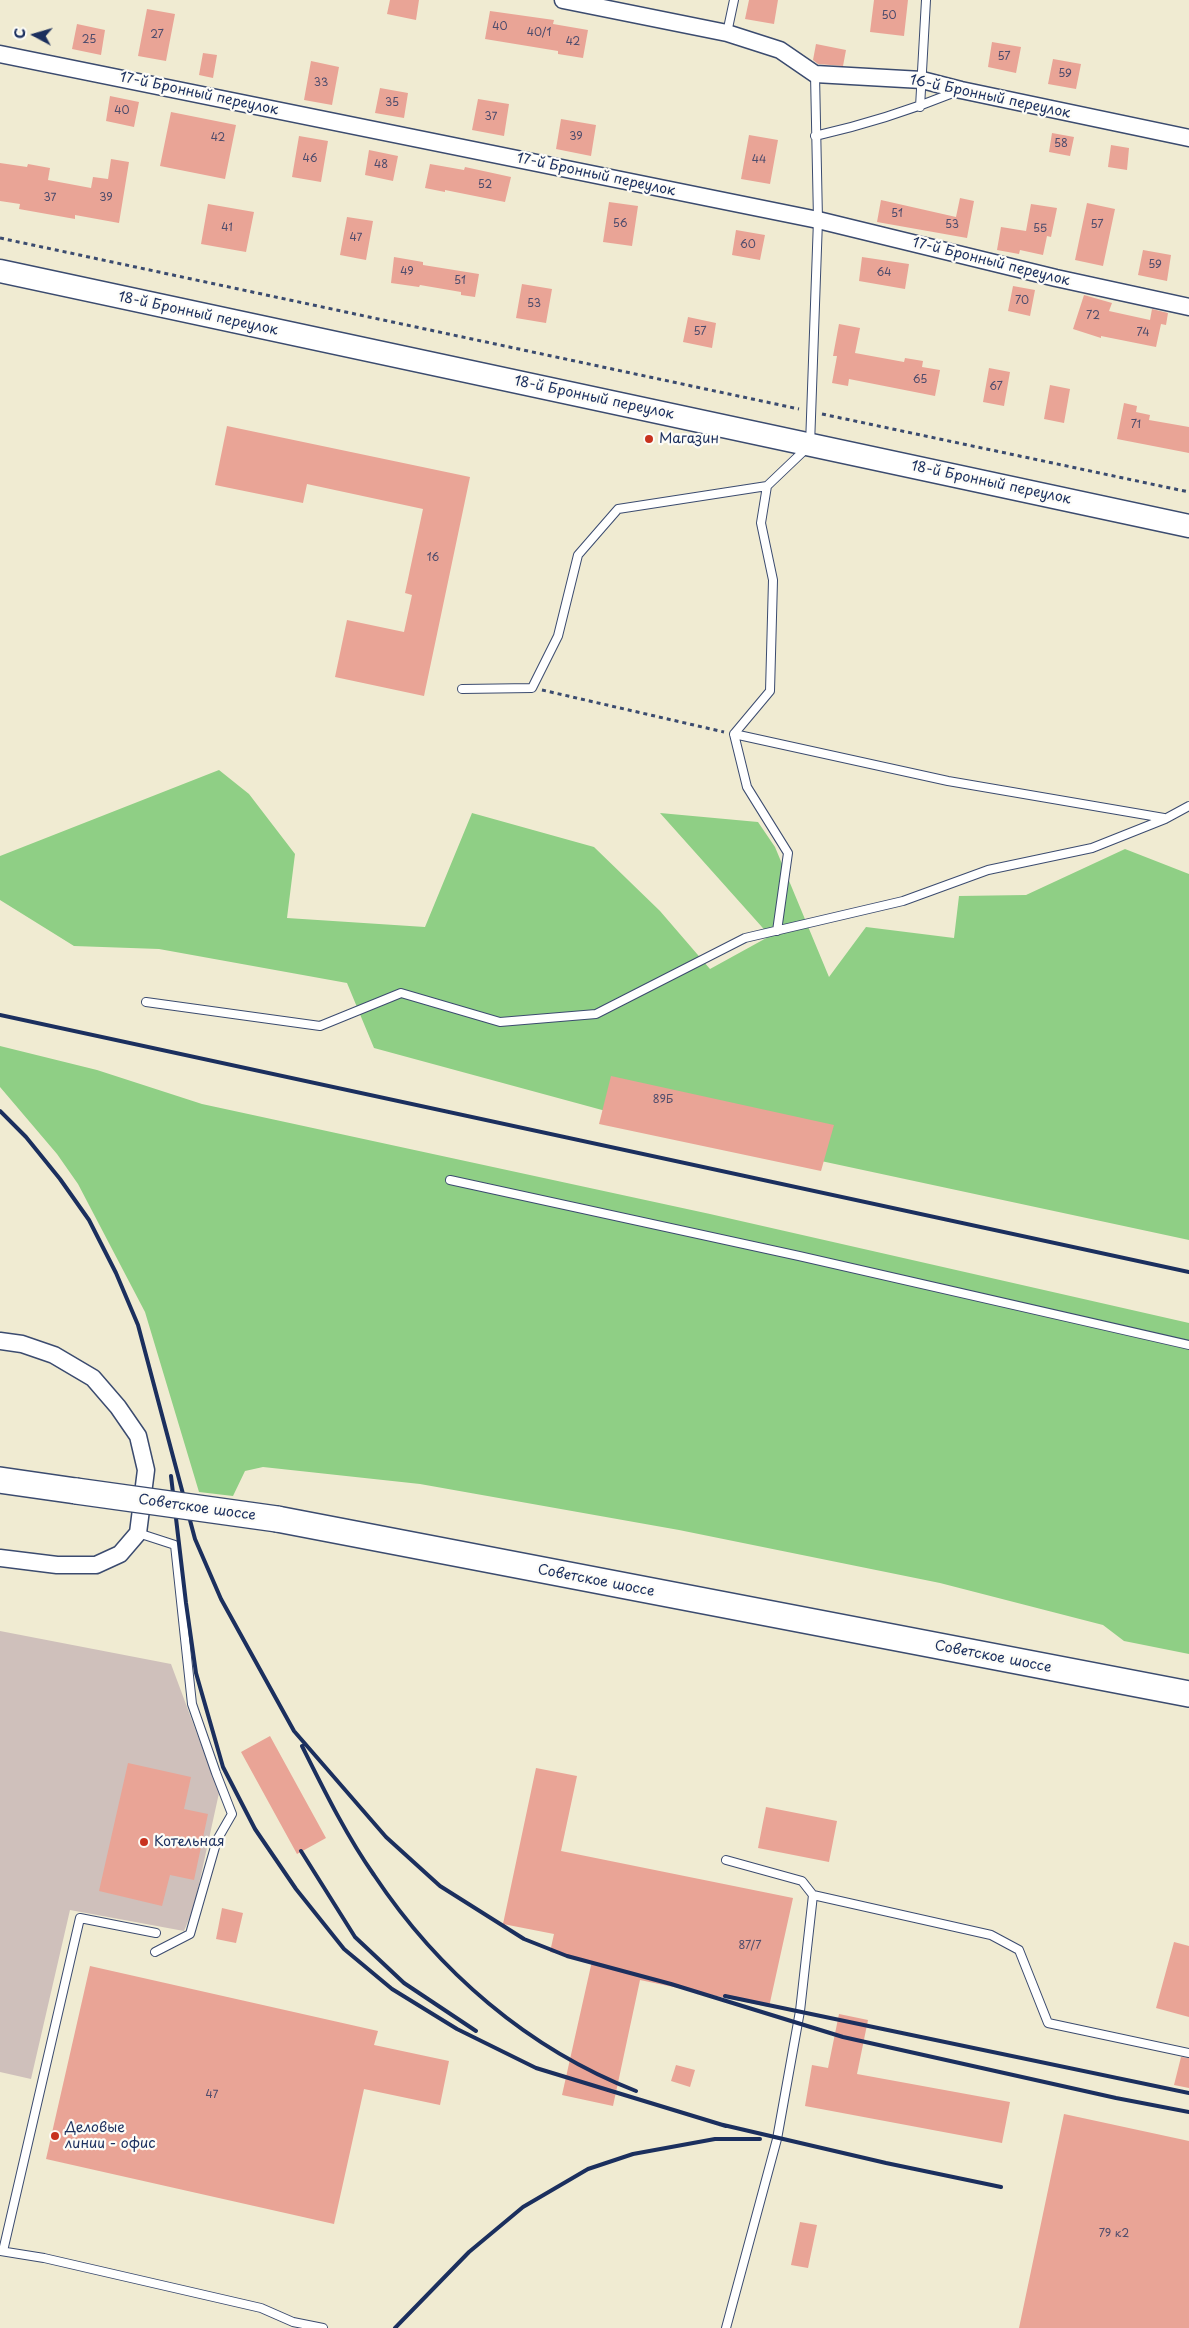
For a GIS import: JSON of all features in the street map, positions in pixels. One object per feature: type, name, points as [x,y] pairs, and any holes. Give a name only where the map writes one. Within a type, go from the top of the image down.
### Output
[{"type":"main road","name":"Советское шоссе","points":[[0,1480],[277,1519],[1189,1694]]},
{"type":"street","points":[[563,0],[727,33],[780,50],[815,74]]},
{"type":"street","name":"17-й Бронный переулок","points":[[0,54],[818,220],[1056,278],[1189,307]]},
{"type":"street","name":"16-й Бронный переулок","points":[[815,74],[922,80],[960,90],[1189,138]]},
{"type":"street","name":"18-й Бронный переулок","points":[[0,271],[1189,526]]},
{"type":"street","points":[[0,1341],[22,1344],[54,1355],[93,1378],[118,1407],[138,1436],[146,1470],[138,1533],[120,1554],[96,1565],[57,1565],[0,1558]]},
{"type":"lane","points":[[727,33],[734,0]]},
{"type":"lane","points":[[920,107],[926,0]]},
{"type":"lane","points":[[462,688],[532,688],[558,636],[578,555],[618,509],[767,486],[810,445],[818,220],[815,74]]},
{"type":"lane","points":[[815,136],[861,125],[920,107],[960,90]]},
{"type":"lane","points":[[734,734],[770,691],[773,580],[761,523],[767,486]]},
{"type":"lane","points":[[734,734],[948,781],[1165,819]]},
{"type":"lane","points":[[734,734],[747,787],[788,853],[777,931]]},
{"type":"lane","points":[[146,1002],[320,1026],[401,993],[500,1022],[596,1014],[745,938],[903,901],[988,870],[1092,848],[1165,819],[1189,806]]},
{"type":"lane","points":[[450,1180],[818,1260],[1189,1345]]},
{"type":"lane","points":[[138,1533],[175,1545],[192,1704],[232,1814],[217,1840],[190,1934],[156,1952]]},
{"type":"lane","points":[[726,1860],[802,1881],[813,1894],[992,1935],[1019,1950],[1048,2023],[1189,2052]]},
{"type":"lane","points":[[726,2328],[778,2139],[800,2012],[813,1894]]},
{"type":"lane","points":[[156,1933],[80,1918],[2,2251],[44,2258],[261,2308],[293,2322],[323,2328]]},
{"type":"path","points":[[0,238],[1189,492]]},
{"type":"path","points":[[532,688],[734,734]]},
{"type":"shaded area","points":[[0,1631],[171,1664],[219,1793],[194,1907],[184,1931],[70,1910],[31,2079],[0,2072]]},
{"type":"green space","points":[[219,770],[249,794],[295,854],[287,918],[425,927],[472,813],[594,847],[660,911],[710,969],[770,936],[660,813],[758,822],[775,847],[829,977],[866,927],[954,938],[959,896],[1026,895],[1125,849],[1189,874],[1189,1240],[672,1129],[374,1048],[347,983],[159,949],[74,946],[0,900],[0,856]]},
{"type":"green space","points":[[0,1046],[97,1070],[202,1104],[710,1214],[1189,1323],[1189,1654],[1124,1641],[1103,1625],[940,1583],[679,1530],[420,1484],[263,1467],[245,1471],[233,1496],[199,1492],[145,1312],[78,1184],[57,1154],[0,1087]]},
{"type":"building","points":[[390,0],[419,0],[416,20],[387,14]]},
{"type":"building","points":[[749,0],[778,0],[774,24],[745,19]]},
{"type":"building","points":[[874,0],[908,0],[904,36],[870,32]]},
{"type":"building","points":[[147,9],[175,14],[166,61],[138,56]]},
{"type":"building","points":[[490,11],[554,20],[553,24],[588,30],[583,58],[558,54],[558,51],[485,39]]},
{"type":"building","points":[[77,24],[105,30],[101,55],[72,49]]},
{"type":"building","points":[[992,42],[1021,47],[1016,73],[988,67]]},
{"type":"building","points":[[816,44],[846,50],[843,66],[818,64],[813,60]]},
{"type":"building","points":[[203,53],[217,55],[213,78],[199,75]]},
{"type":"building","points":[[1053,59],[1081,64],[1076,89],[1048,84]]},
{"type":"building","points":[[311,61],[339,67],[332,105],[304,100]]},
{"type":"building","points":[[380,88],[408,93],[404,118],[375,113]]},
{"type":"building","points":[[110,96],[139,102],[134,127],[106,121]]},
{"type":"building","points":[[478,99],[509,104],[504,136],[472,130]]},
{"type":"building","points":[[171,112],[236,125],[225,179],[160,166]]},
{"type":"building","points":[[561,119],[596,125],[591,156],[556,149]]},
{"type":"building","points":[[1052,133],[1074,137],[1070,156],[1049,152]]},
{"type":"building","points":[[749,135],[778,140],[770,184],[741,179]]},
{"type":"building","points":[[299,136],[328,141],[321,182],[292,177]]},
{"type":"building","points":[[1111,145],[1129,148],[1127,170],[1108,167]]},
{"type":"building","points":[[369,150],[398,156],[393,181],[365,175]]},
{"type":"building","points":[[111,159],[129,162],[119,223],[75,215],[75,219],[19,209],[20,204],[0,201],[0,163],[27,167],[28,164],[50,168],[48,180],[91,188],[93,177],[108,179]]},
{"type":"building","points":[[430,164],[464,170],[465,167],[511,177],[505,202],[425,188]]},
{"type":"building","points":[[960,198],[974,201],[967,238],[877,222],[881,200],[956,217]]},
{"type":"building","points":[[609,202],[638,206],[632,246],[603,242]]},
{"type":"building","points":[[1087,203],[1115,209],[1103,266],[1075,260]]},
{"type":"building","points":[[208,204],[254,212],[246,252],[201,244]]},
{"type":"building","points":[[1031,204],[1057,208],[1051,237],[1047,236],[1043,255],[1020,250],[1019,254],[997,250],[1001,227],[1026,231]]},
{"type":"building","points":[[347,217],[373,221],[366,260],[340,255]]},
{"type":"building","points":[[736,230],[765,235],[760,260],[732,255]]},
{"type":"building","points":[[1143,250],[1171,255],[1167,281],[1138,275]]},
{"type":"building","points":[[394,257],[423,262],[423,265],[479,274],[475,297],[461,295],[461,292],[420,285],[419,287],[391,283]]},
{"type":"building","points":[[862,257],[909,264],[905,289],[859,281]]},
{"type":"building","points":[[522,284],[552,289],[546,323],[516,318]]},
{"type":"building","points":[[1013,286],[1035,290],[1030,316],[1008,311]]},
{"type":"building","points":[[1084,295],[1112,303],[1109,311],[1150,320],[1152,309],[1168,313],[1166,325],[1161,324],[1156,347],[1101,336],[1101,338],[1073,329]]},
{"type":"building","points":[[688,317],[716,323],[712,348],[683,342]]},
{"type":"building","points":[[839,324],[860,328],[855,353],[904,362],[905,358],[923,361],[922,367],[940,370],[935,396],[849,379],[848,386],[832,383],[837,356],[833,356]]},
{"type":"building","points":[[989,368],[1010,372],[1004,406],[983,402]]},
{"type":"building","points":[[1050,385],[1070,389],[1064,423],[1044,419]]},
{"type":"building","points":[[1124,403],[1137,406],[1136,412],[1150,415],[1149,420],[1189,427],[1189,453],[1117,439]]},
{"type":"building","points":[[227,426],[470,477],[424,696],[335,677],[347,620],[404,632],[412,595],[405,593],[423,509],[307,484],[303,503],[215,485]]},
{"type":"building","points":[[611,1076],[834,1125],[821,1171],[599,1124]]},
{"type":"building","points":[[270,1736],[326,1838],[297,1854],[241,1752]]},
{"type":"building","name":"Котельная","points":[[128,1763],[191,1777],[184,1809],[208,1814],[194,1880],[170,1875],[162,1906],[99,1891]]},
{"type":"building","points":[[536,1768],[577,1776],[561,1851],[793,1898],[769,2007],[640,1980],[613,2106],[562,2095],[592,1961],[550,1952],[554,1934],[503,1924]]},
{"type":"building","points":[[766,1807],[837,1821],[829,1862],[758,1848]]},
{"type":"building","points":[[222,1908],[243,1913],[236,1943],[216,1939]]},
{"type":"building","points":[[1174,1942],[1189,1946],[1189,2017],[1156,2008]]},
{"type":"building","points":[[90,1966],[378,2031],[374,2045],[449,2061],[440,2105],[364,2089],[334,2224],[46,2159]]},
{"type":"building","points":[[839,2014],[868,2020],[857,2074],[1010,2102],[1002,2143],[805,2106],[812,2065],[828,2068]]},
{"type":"building","points":[[1181,2057],[1189,2058],[1189,2088],[1174,2085]]},
{"type":"building","points":[[676,2065],[695,2070],[690,2087],[671,2081]]},
{"type":"building","points":[[1064,2114],[1189,2141],[1189,2328],[1019,2328]]},
{"type":"building","points":[[800,2222],[817,2225],[808,2268],[791,2265]]},
{"type":"railway","points":[[0,1015],[1189,1272]]},
{"type":"railway","points":[[0,1111],[26,1137],[60,1179],[89,1220],[116,1273],[138,1325],[195,1539],[221,1599],[294,1731],[386,1837],[440,1886],[524,1939],[567,1956],[671,1984],[843,2037],[1116,2098],[1189,2112]]},
{"type":"railway","points":[[171,1476],[196,1673],[223,1767],[255,1829],[296,1889],[344,1949],[392,1989],[457,2029],[536,2068],[726,2126]]},
{"type":"railway","points":[[302,1746],[327,1796],[374,1875],[399,1910],[457,1974],[488,2003],[523,2030],[558,2053],[596,2074],[636,2091]]},
{"type":"railway","points":[[301,1851],[355,1937],[404,1983],[476,2031]]},
{"type":"railway","points":[[725,1996],[1189,2093]]},
{"type":"railway","points":[[719,2124],[886,2163],[1001,2187]]},
{"type":"railway","points":[[395,2328],[469,2252],[523,2207],[588,2169],[633,2154],[715,2139],[760,2139]]},
{"type":"place","name":"Магазин","points":[[649,439]]},
{"type":"place","name":"Котельная","points":[[144,1842]]},
{"type":"place","name":"Деловые линии - офис","points":[[55,2136]]}]
